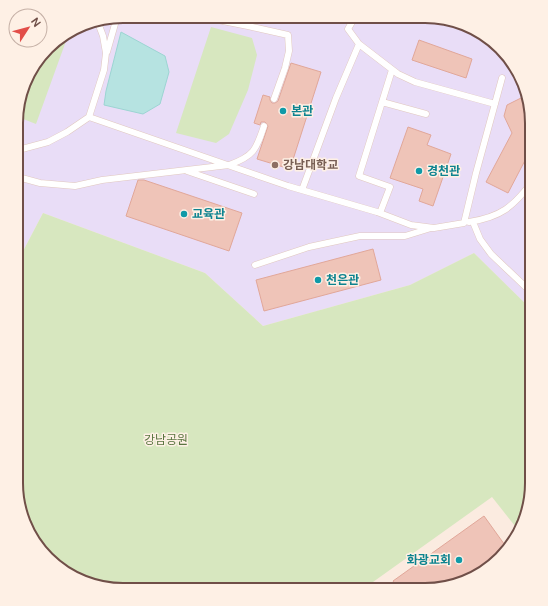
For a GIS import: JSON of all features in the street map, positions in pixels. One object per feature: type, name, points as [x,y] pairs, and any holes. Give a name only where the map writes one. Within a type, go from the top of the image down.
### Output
[{"type":"lane","points":[[233,23],[288,35],[289,51],[274,99]]},
{"type":"lane","points":[[352,23],[348,29],[359,44],[392,70],[415,82],[495,104]]},
{"type":"lane","points":[[23,150],[48,142],[67,132],[89,117],[104,70],[106,53],[114,24]]},
{"type":"lane","points":[[99,26],[103,36],[106,53]]},
{"type":"lane","points":[[302,190],[336,98],[359,44]]},
{"type":"lane","points":[[380,213],[390,187],[359,176],[392,70]]},
{"type":"lane","points":[[464,223],[502,78]]},
{"type":"lane","points":[[382,102],[426,114]]},
{"type":"lane","points":[[89,117],[302,190],[380,213],[411,225],[434,228]]},
{"type":"lane","points":[[23,178],[40,183],[74,186],[102,180],[229,165],[244,160],[254,151],[264,126]]},
{"type":"lane","points":[[186,171],[254,194]]},
{"type":"lane","points":[[256,265],[309,247],[360,236],[405,236],[434,228],[487,219],[503,212],[518,200],[525,191]]},
{"type":"lane","points":[[473,222],[480,239],[491,254],[525,286]]},
{"type":"shaded area","name":"강남대학교","points":[[123,23],[438,24],[457,28],[475,36],[491,48],[508,68],[520,91],[525,117],[525,303],[474,253],[410,285],[263,326],[205,273],[43,213],[23,251],[23,123],[26,97],[36,73],[48,57],[73,36],[91,28]]},
{"type":"green space","points":[[211,27],[252,38],[257,55],[248,90],[229,134],[216,143],[176,133]]},
{"type":"green space","points":[[66,42],[36,124],[23,119],[28,91],[36,73],[48,57]]},
{"type":"green space","name":"강남공원","points":[[43,213],[205,273],[263,326],[410,285],[474,253],[525,303],[525,489],[522,509],[515,526],[492,497],[373,582],[374,583],[117,583],[97,580],[73,570],[52,554],[40,538],[28,515],[25,502],[23,489],[23,251]]},
{"type":"water","points":[[121,32],[165,56],[169,72],[160,104],[143,114],[104,105],[106,91]]},
{"type":"building","points":[[419,40],[472,59],[466,78],[412,60]]},
{"type":"building","name":"본관","points":[[291,63],[321,72],[290,169],[257,159],[268,126],[265,122],[261,122],[260,125],[254,123],[263,95],[270,97],[272,103],[278,101]]},
{"type":"building","points":[[522,98],[525,117],[525,160],[508,193],[486,182],[512,133],[504,116],[507,105]]},
{"type":"building","name":"경천관","points":[[408,127],[431,135],[427,145],[451,154],[433,206],[419,201],[423,189],[390,178]]},
{"type":"building","name":"교육관","points":[[138,180],[144,180],[242,213],[229,251],[126,216]]},
{"type":"building","name":"천은관","points":[[373,249],[381,280],[264,311],[256,280]]},
{"type":"building","name":"화광교회","points":[[484,516],[504,544],[491,558],[469,573],[457,578],[431,583],[394,583],[393,581]]},
{"type":"place","name":"본관","points":[[283,111]]},
{"type":"place","name":"강남대학교","points":[[275,165]]},
{"type":"place","name":"경천관","points":[[419,171]]},
{"type":"place","name":"교육관","points":[[184,214]]},
{"type":"place","name":"천은관","points":[[318,280]]},
{"type":"place","name":"화광교회","points":[[459,560]]}]
